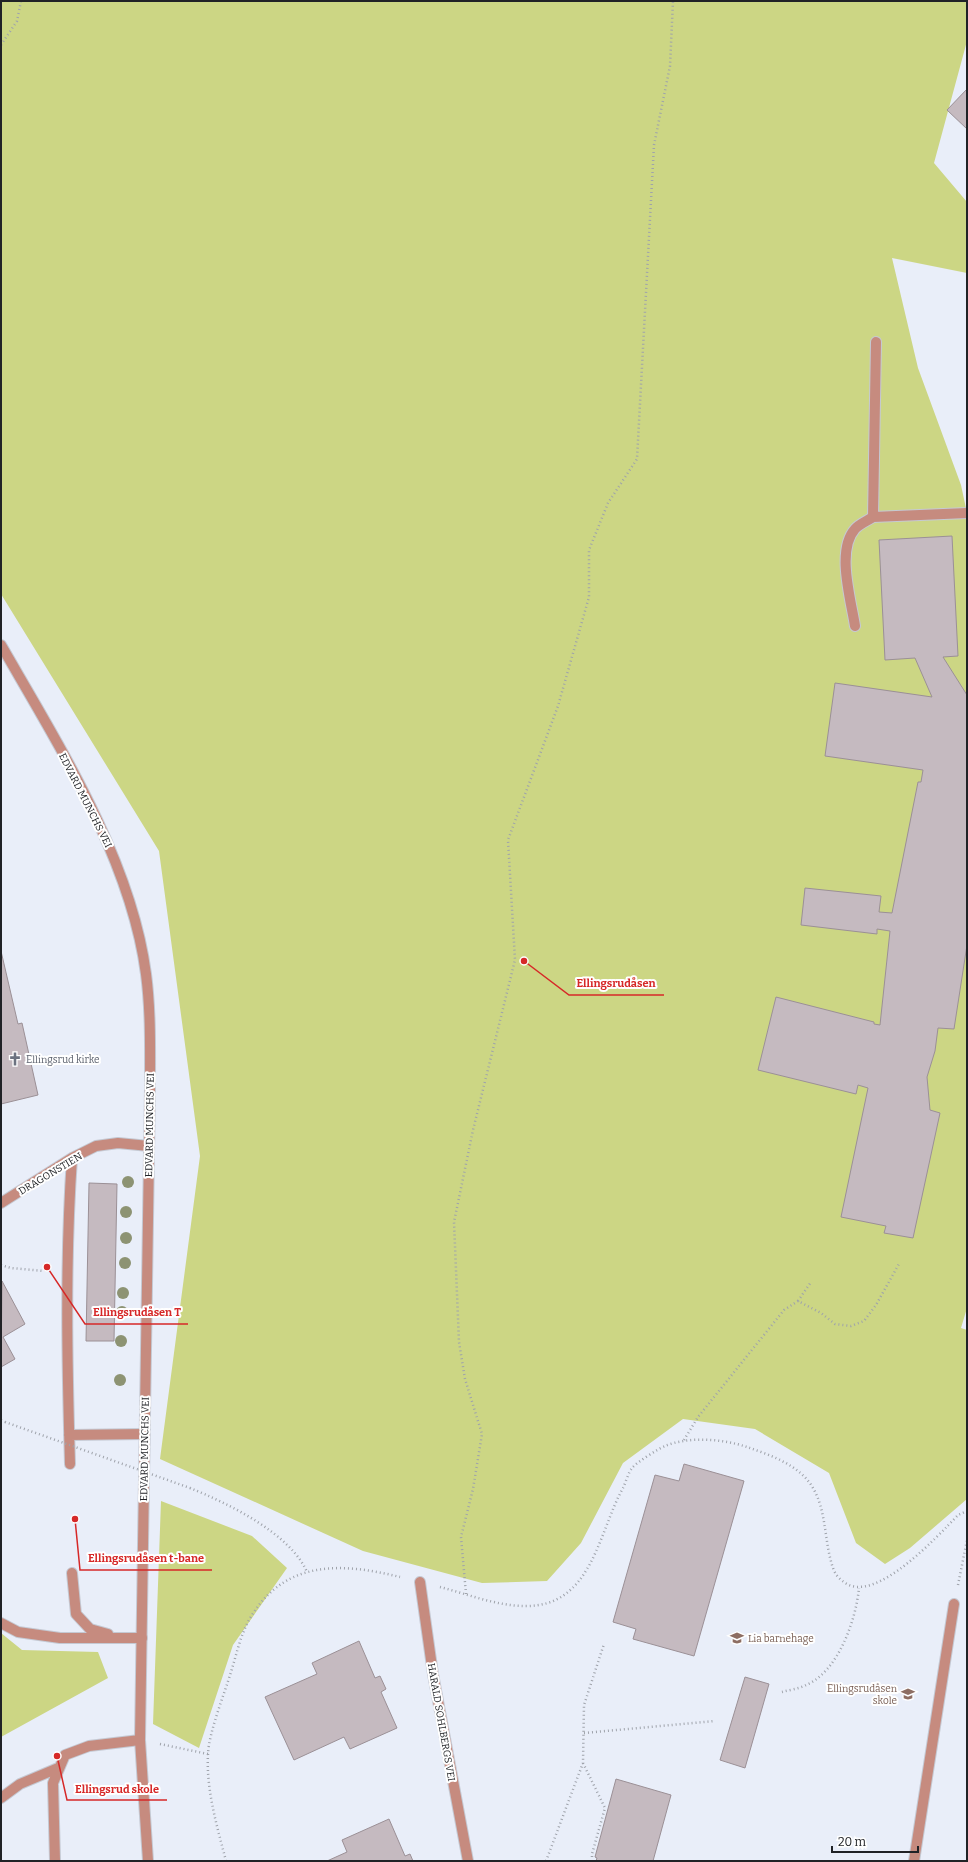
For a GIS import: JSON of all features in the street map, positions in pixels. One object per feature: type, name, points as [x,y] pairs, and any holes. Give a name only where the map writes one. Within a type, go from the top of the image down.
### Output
[{"type":"street","points":[[873,517],[876,342]]},
{"type":"street","points":[[855,626],[845,558],[847,542],[855,528],[873,517],[967,513]]},
{"type":"street","name":"EDVARD MUNCHS VEI","points":[[1,645],[53,735],[111,850],[136,924],[146,974],[150,1032],[140,1740],[148,1861]]},
{"type":"street","name":"DRAGONSTIEN","points":[[1,1203],[72,1158],[96,1146],[118,1143],[149,1146]]},
{"type":"street","points":[[70,1464],[67,1325],[68,1214],[72,1158]]},
{"type":"street","points":[[69,1435],[144,1434]]},
{"type":"street","points":[[72,1573],[76,1614],[90,1629],[118,1637]]},
{"type":"street","name":"HARALD SOHLBERGS VEI","points":[[420,1582],[432,1674],[468,1861]]},
{"type":"street","points":[[914,1861],[954,1604]]},
{"type":"street","points":[[1,1623],[18,1632],[60,1638],[142,1638]]},
{"type":"street","points":[[55,1861],[53,1783],[58,1768],[65,1755],[89,1746],[140,1740]]},
{"type":"street","points":[[1,1798],[20,1784],[58,1768]]},
{"type":"path","points":[[1,45],[17,21],[21,1]]},
{"type":"path","points":[[466,1594],[461,1537],[473,1489],[482,1434],[465,1379],[459,1342],[454,1222],[473,1130],[515,960],[508,840],[558,706],[587,605],[589,597],[589,550],[608,503],[637,459],[654,145],[670,66],[673,1]]},
{"type":"path","points":[[798,1301],[821,1313],[835,1324],[851,1326],[864,1321],[876,1305],[900,1262]]},
{"type":"path","points":[[1,1269],[3,1266],[44,1271]]},
{"type":"path","points":[[684,1440],[698,1417],[742,1360],[784,1310],[798,1301],[811,1282]]},
{"type":"path","points":[[1,1420],[190,1488],[236,1509],[261,1525],[289,1547],[303,1564],[306,1572]]},
{"type":"path","points":[[226,1861],[209,1791],[208,1754],[241,1638],[251,1616],[264,1598],[274,1589],[290,1579],[306,1572],[344,1567],[373,1571],[513,1606],[526,1606],[552,1602],[564,1597],[576,1586],[584,1575],[604,1535],[616,1500],[632,1468],[663,1447],[684,1440],[731,1442],[770,1455],[798,1470],[813,1488],[824,1518],[827,1547],[834,1571],[847,1585],[859,1588],[870,1586],[885,1579],[909,1561],[958,1515],[967,1511]]},
{"type":"path","points":[[954,1604],[967,1540]]},
{"type":"path","points":[[782,1692],[806,1685],[829,1667],[840,1650],[857,1608],[859,1588]]},
{"type":"path","points":[[546,1861],[583,1763],[584,1705],[604,1644]]},
{"type":"path","points":[[584,1733],[715,1721]]},
{"type":"path","points":[[140,1740],[208,1754]]},
{"type":"path","points":[[583,1763],[605,1808],[592,1854],[592,1861]]},
{"type":"green space","points":[[1,1],[967,1],[967,41],[934,163],[967,202],[967,273],[892,258],[918,368],[961,485],[967,513],[967,1308],[961,1328],[967,1330],[967,1499],[910,1548],[885,1564],[856,1543],[829,1473],[755,1429],[683,1419],[623,1463],[581,1543],[547,1581],[482,1583],[363,1551],[160,1459],[200,1156],[159,851],[1,594]]},
{"type":"green space","points":[[161,1501],[252,1536],[287,1568],[233,1645],[199,1748],[153,1724]]},
{"type":"green space","points":[[1,1633],[22,1650],[98,1652],[108,1678],[1,1737]]},
{"type":"building","points":[[967,89],[967,129],[947,110]]},
{"type":"building","points":[[952,536],[958,656],[943,657],[967,695],[967,945],[954,1029],[938,1028],[935,1051],[927,1077],[930,1110],[940,1113],[913,1238],[884,1233],[886,1226],[841,1217],[868,1088],[858,1085],[856,1094],[758,1070],[776,997],[874,1022],[874,1024],[880,1025],[890,931],[877,929],[877,934],[801,925],[805,888],[881,896],[879,912],[892,913],[918,782],[921,782],[923,770],[825,756],[835,683],[932,697],[915,658],[885,660],[879,540]]},
{"type":"building","name":"Ellingsrud kirke","points":[[1,951],[18,1024],[22,1023],[38,1095],[1,1104]]},
{"type":"building","points":[[89,1183],[117,1184],[114,1341],[86,1341]]},
{"type":"building","points":[[2,1281],[25,1324],[3,1337],[15,1359],[1,1367]]},
{"type":"building","points":[[684,1464],[744,1481],[694,1656],[633,1639],[636,1629],[613,1622],[655,1475],[679,1481]]},
{"type":"building","points":[[359,1641],[375,1678],[380,1676],[386,1689],[381,1692],[397,1728],[350,1749],[344,1737],[294,1760],[265,1697],[317,1674],[312,1663]]},
{"type":"building","points":[[745,1677],[769,1684],[745,1768],[720,1760]]},
{"type":"building","points":[[616,1779],[671,1795],[653,1861],[596,1861],[597,1858],[595,1857]]},
{"type":"building","points":[[389,1819],[405,1856],[410,1854],[413,1861],[327,1861],[347,1852],[342,1840]]},
{"type":"place","name":"Ellingsrudåsen","points":[[524,961]]},
{"type":"place","name":"Ellingsrud kirke","points":[[15,1059]]},
{"type":"place","name":"Ellingsrudåsen T","points":[[47,1267]]},
{"type":"place","name":"Ellingsrudåsen t-bane","points":[[75,1519]]},
{"type":"place","name":"Lia barnehage","points":[[737,1638]]},
{"type":"place","name":"Ellingsrudåsen skole","points":[[908,1694]]},
{"type":"place","name":"Ellingsrud skole","points":[[57,1756]]}]
